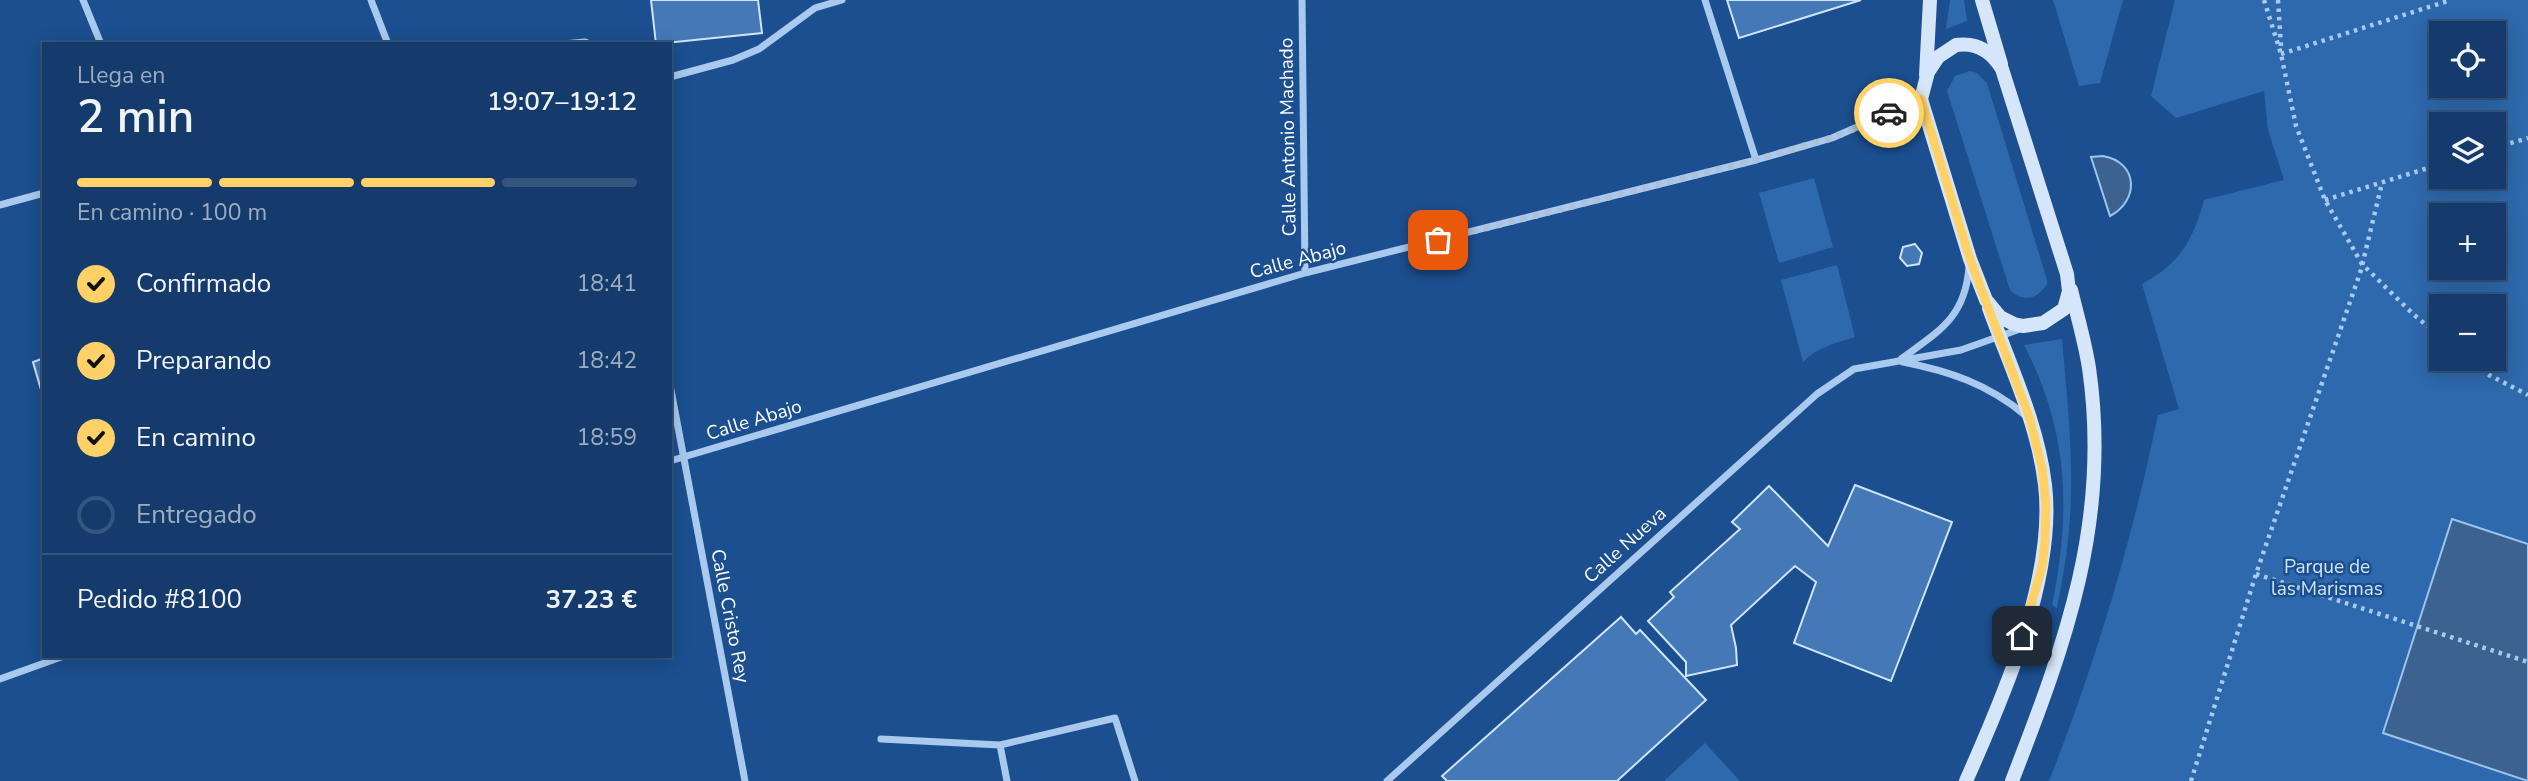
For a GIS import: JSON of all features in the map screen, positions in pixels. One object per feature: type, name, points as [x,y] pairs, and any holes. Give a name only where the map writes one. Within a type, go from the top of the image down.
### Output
[{"type":"street","points":[[83,0],[100,42]]},
{"type":"street","points":[[371,0],[387,42]]},
{"type":"street","points":[[672,76],[733,60],[760,49],[814,4],[842,0]]},
{"type":"street","name":"Calle Antonio Machado","points":[[1302,0],[1305,273]]},
{"type":"street","points":[[1704,0],[1756,160]]},
{"type":"street","points":[[1926,81],[1930,0]]},
{"type":"street","points":[[1982,0],[2067,274],[2089,367],[2095,450],[2090,525],[2080,579],[2060,653],[2012,781]]},
{"type":"street","points":[[1966,781],[2031,609],[2042,567],[2046,528],[2045,485],[2030,419],[1970,259],[1921,99],[1926,81],[1938,57],[1950,48],[1959,45],[1976,46],[1987,52],[2002,69]]},
{"type":"street","name":"Calle Abajo","points":[[672,460],[1305,273],[1756,160],[1832,138],[1921,99]]},
{"type":"street","points":[[0,205],[42,194]]},
{"type":"street","name":"Calle Nueva","points":[[1899,361],[1938,332],[1957,312],[1968,287],[1970,259]]},
{"type":"street","points":[[1986,300],[2006,321],[2029,326],[2043,323],[2064,309],[2069,291],[2067,274]]},
{"type":"street","name":"Calle Nueva","points":[[1387,781],[1816,394],[1854,369],[1961,350],[2029,326]]},
{"type":"street","name":"Calle Nueva","points":[[1899,361],[1940,369],[1975,382],[2008,400],[2030,419]]},
{"type":"street","name":"Calle Cristo Rey","points":[[672,395],[745,781]]},
{"type":"street","points":[[0,678],[58,658]]},
{"type":"street","points":[[881,739],[1000,745],[1115,718],[1135,781]]},
{"type":"street","points":[[1000,745],[1007,781]]},
{"type":"path","points":[[2264,0],[2281,54],[2296,126],[2325,200],[2362,264],[2429,327]]},
{"type":"path","points":[[2278,0],[2281,54]]},
{"type":"path","points":[[2281,54],[2447,1]]},
{"type":"path","points":[[2506,144],[2528,138]]},
{"type":"path","points":[[2325,200],[2429,168]]},
{"type":"path","points":[[2191,781],[2256,574],[2362,264],[2382,183]]},
{"type":"path","points":[[2484,371],[2528,395]]},
{"type":"path","points":[[2256,574],[2528,662]]},
{"type":"green space","points":[[1950,0],[1964,0],[1967,21],[1946,29]]},
{"type":"green space","points":[[2053,0],[2123,0],[2100,83],[2079,86]]},
{"type":"green space","name":"Parque de las Marismas","points":[[2175,0],[2528,0],[2528,781],[2049,781],[2111,600],[2137,508],[2158,415],[2179,409],[2142,284],[2166,268],[2183,250],[2195,228],[2204,200],[2284,180],[2268,130],[2264,91],[2176,118],[2151,96]]},
{"type":"green space","points":[[1970,71],[1977,73],[1987,83],[2047,280],[2043,289],[2030,298],[2020,297],[2010,290],[1947,91],[1955,76]]},
{"type":"green space","points":[[1814,178],[1833,247],[1779,263],[1759,193]]},
{"type":"green space","points":[[1837,265],[1855,337],[1821,349],[1803,362],[1781,280]]},
{"type":"green space","points":[[2062,339],[2071,495],[2067,552],[2057,608],[2052,605],[2062,537],[2063,505],[2058,441],[2039,377],[2024,345]]},
{"type":"green space","points":[[1705,743],[1740,781],[1664,781]]},
{"type":"shaded area","points":[[2103,156],[2123,166],[2129,173],[2131,182],[2126,201],[2110,216],[2091,157]]},
{"type":"shaded area","points":[[2452,519],[2528,544],[2528,781],[2383,733]]},
{"type":"building","points":[[651,0],[758,0],[762,33],[656,42]]},
{"type":"building","points":[[1727,0],[1861,0],[1739,38]]},
{"type":"building","points":[[1915,244],[1922,253],[1919,264],[1907,266],[1900,258],[1903,247]]},
{"type":"building","points":[[42,359],[42,393],[33,362]]},
{"type":"building","points":[[1855,485],[1952,522],[1891,681],[1794,643],[1816,582],[1795,566],[1731,625],[1737,665],[1686,676],[1686,662],[1648,621],[1674,597],[1670,592],[1740,529],[1732,522],[1769,486],[1828,546]]},
{"type":"building","points":[[1621,617],[1636,634],[1640,630],[1706,700],[1617,781],[1447,781],[1442,776]]},
{"type":"way so far","points":[[1438,240],[1756,160],[1832,138],[1889,113]]},
{"type":"route","points":[[1889,113],[1921,99],[1970,259],[2037,443],[2045,485],[2045,540],[2042,567],[2022,636]]}]
